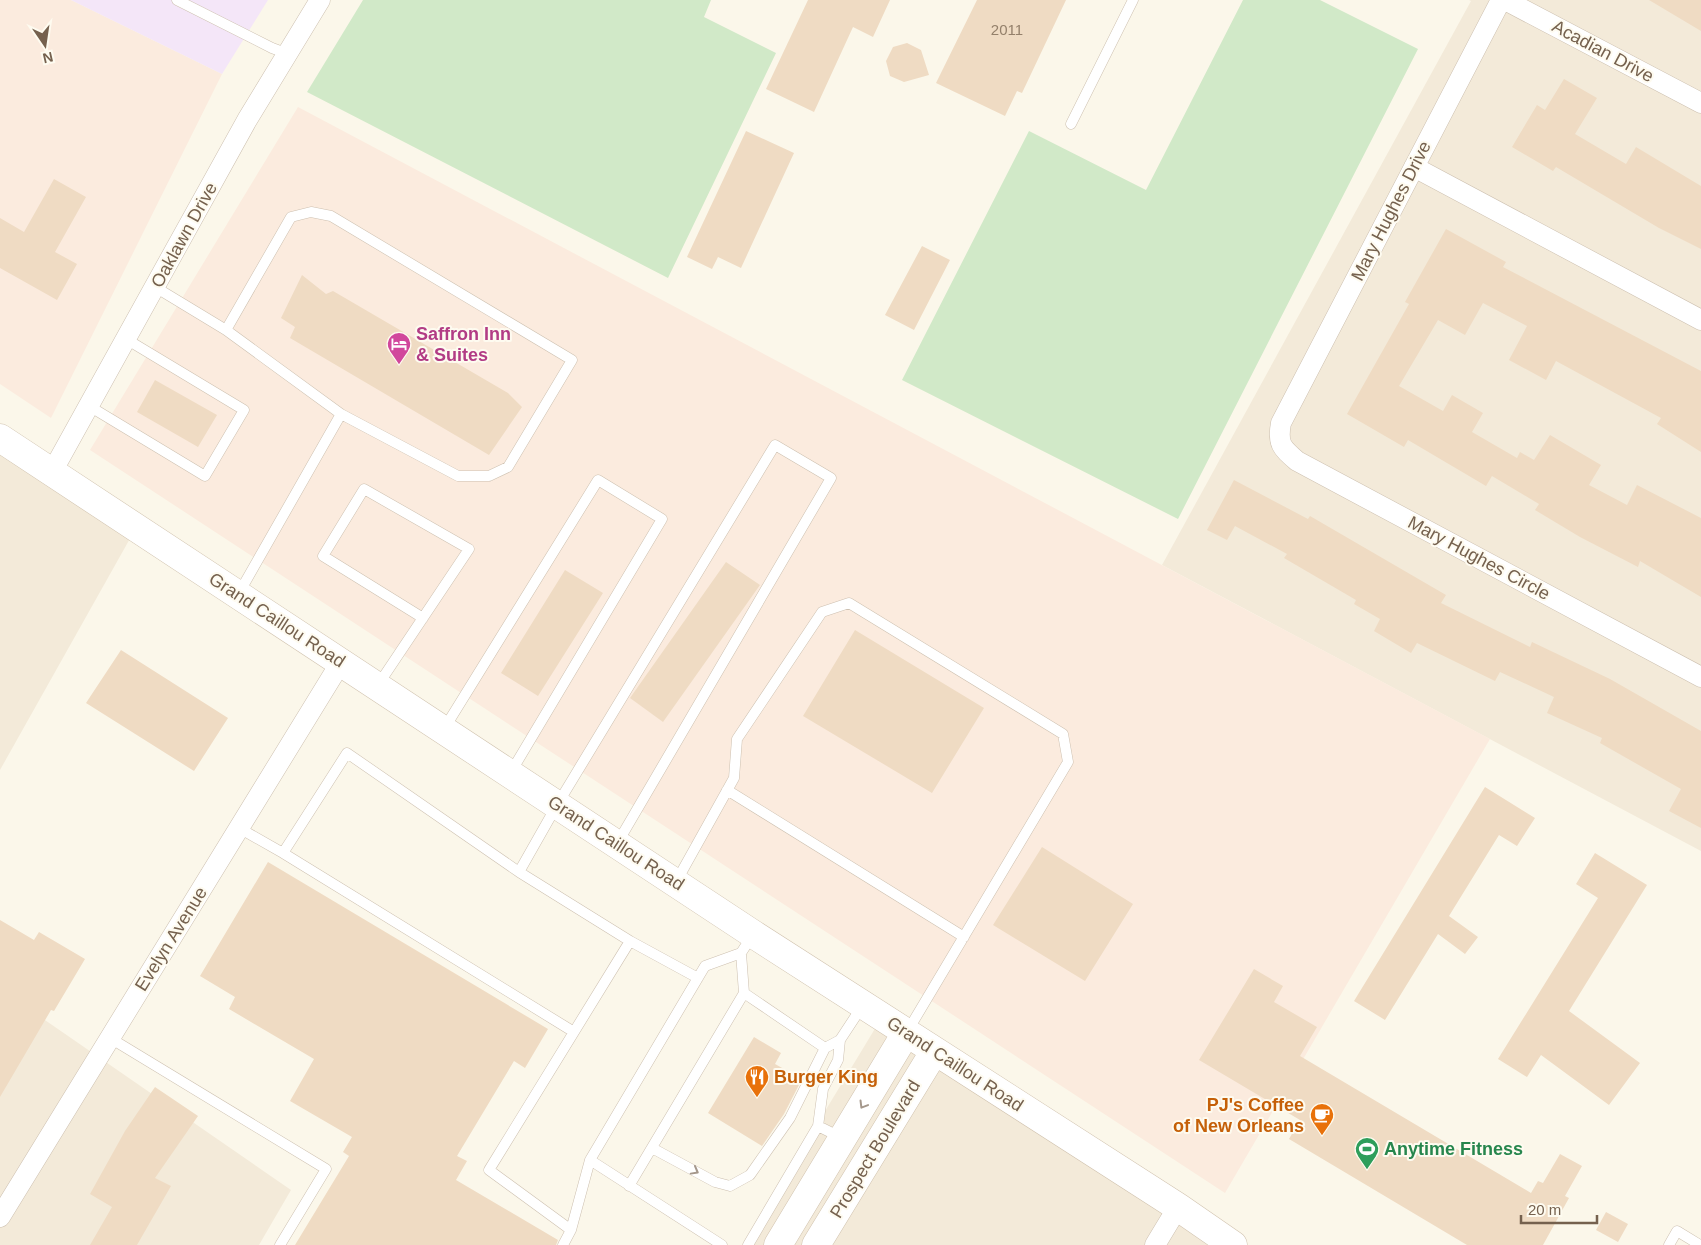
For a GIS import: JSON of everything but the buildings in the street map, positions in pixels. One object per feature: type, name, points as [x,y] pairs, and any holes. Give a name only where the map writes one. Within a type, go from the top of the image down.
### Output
[{"type":"main road","name":"Grand Caillou Road","points":[[0,438],[676,882],[747,944],[863,1005],[1178,1207],[1233,1245]]},
{"type":"main road","name":"Prospect Boulevard","points":[[778,1245],[906,1033]]},
{"type":"main road","name":"Prospect Boulevard","points":[[816,1245],[934,1052]]},
{"type":"street","name":"Oaklawn Drive","points":[[52,472],[248,120],[320,0]]},
{"type":"street","name":"Acadian Drive","points":[[1503,0],[1701,103]]},
{"type":"street","name":"Mary Hughes Drive","points":[[1281,422],[1503,0]]},
{"type":"street","points":[[1414,167],[1701,320]]},
{"type":"street","name":"Mary Hughes Circle","points":[[1281,422],[1278,435],[1283,448],[1297,461],[1701,677]]},
{"type":"street","name":"Evelyn Avenue","points":[[0,1217],[341,662]]},
{"type":"street","points":[[1155,1245],[1178,1207]]},
{"type":"lane","points":[[177,0],[272,48],[288,54]]},
{"type":"lane","points":[[1071,124],[1133,0]]},
{"type":"lane","points":[[155,287],[226,330],[340,414],[458,476],[490,476],[508,467],[572,360],[331,216],[311,212],[291,216],[226,330]]},
{"type":"lane","points":[[89,406],[204,476],[244,410],[126,339]]},
{"type":"lane","points":[[238,594],[340,414]]},
{"type":"lane","points":[[519,872],[557,805],[775,445],[831,478],[617,843]]},
{"type":"lane","points":[[443,729],[598,480],[662,519],[511,773]]},
{"type":"lane","points":[[378,686],[423,618],[469,548],[364,489],[323,556],[423,618]]},
{"type":"lane","points":[[676,882],[734,778],[737,739],[822,612],[849,603],[1063,734],[1068,762],[906,1033]]},
{"type":"lane","points":[[283,853],[347,753],[519,872],[630,941],[698,978]]},
{"type":"lane","points":[[727,790],[964,937]]},
{"type":"lane","points":[[239,828],[283,853],[574,1032]]},
{"type":"lane","points":[[570,1230],[489,1170],[630,941]]},
{"type":"lane","points":[[563,1245],[570,1230],[590,1160],[705,966],[747,944]]},
{"type":"lane","points":[[629,1186],[744,993],[747,944]]},
{"type":"lane","points":[[744,993],[825,1048]]},
{"type":"lane","points":[[748,1245],[818,1126],[823,1089],[838,1060],[840,1040],[863,1005]]},
{"type":"lane","points":[[110,1038],[326,1169],[280,1245]]},
{"type":"lane","points":[[652,1148],[715,1182],[730,1186],[750,1175],[790,1118],[825,1048],[840,1040]]},
{"type":"lane","points":[[818,1126],[842,1138]]},
{"type":"lane","points":[[590,1160],[722,1245]]},
{"type":"lane","points":[[1669,1245],[1677,1231],[1700,1245]]},
{"type":"shaded area","points":[[0,0],[71,0],[222,74],[51,418],[0,384]]},
{"type":"shaded area","points":[[71,0],[268,0],[222,74]]},
{"type":"shaded area","points":[[1469,0],[1701,0],[1701,851],[1162,565],[1471,1]]},
{"type":"shaded area","points":[[298,107],[1490,739],[1225,1193],[90,450]]},
{"type":"shaded area","points":[[0,451],[132,535],[0,770]]},
{"type":"shaded area","points":[[0,989],[291,1190],[259,1245],[0,1245]]},
{"type":"shaded area","points":[[879,1022],[1216,1245],[744,1245]]},
{"type":"green space","points":[[363,0],[711,0],[704,17],[776,53],[668,278],[307,92]]},
{"type":"green space","points":[[1243,0],[1320,0],[1418,49],[1178,519],[902,380],[1029,131],[1146,190]]},
{"type":"place","name":"Saffron Inn & Suites","points":[[399,365]]},
{"type":"place","name":"Burger King","points":[[757,1098]]},
{"type":"place","name":"PJ's Coffee of New Orleans","points":[[1322,1136]]},
{"type":"place","name":"Anytime Fitness","points":[[1367,1170]]}]
